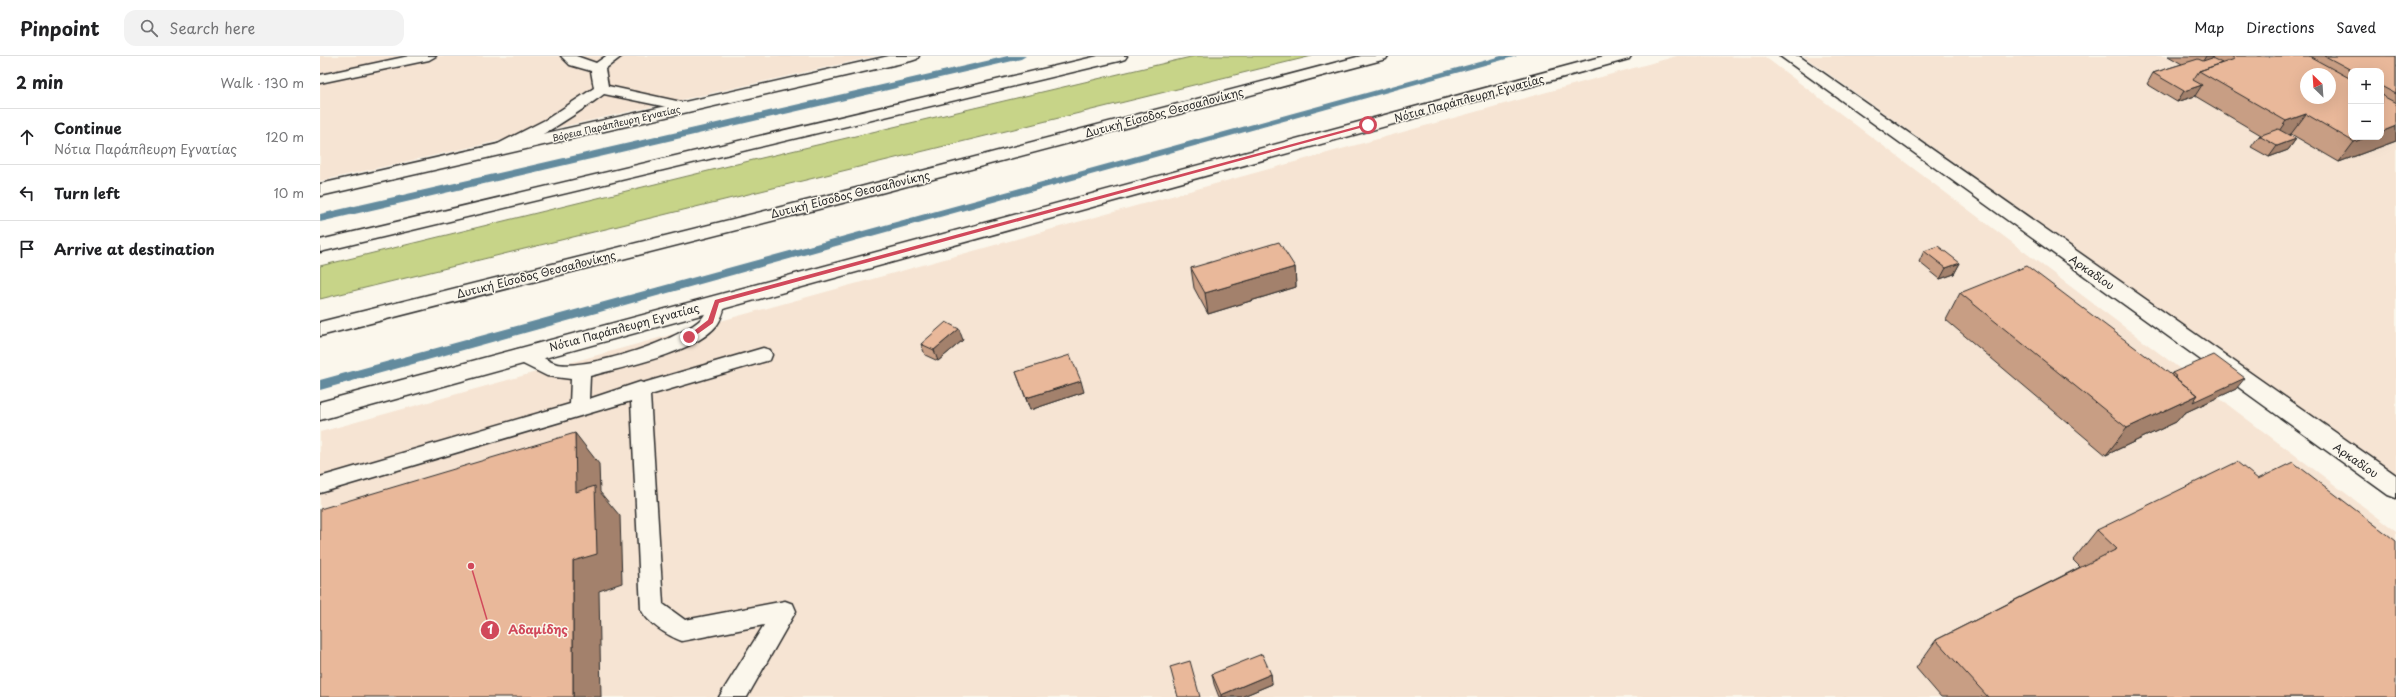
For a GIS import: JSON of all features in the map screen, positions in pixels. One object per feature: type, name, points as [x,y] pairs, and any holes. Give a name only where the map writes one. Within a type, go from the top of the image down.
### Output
[{"type":"main road","name":"Βόρεια Παράπλευρη Εγνατίας","points":[[320,190],[911,56]]},
{"type":"main road","points":[[320,246],[1119,56]]},
{"type":"main road","name":"Δυτική Είσοδος Θεσσαλονίκης","points":[[320,329],[843,196],[1380,56]]},
{"type":"main road","name":"Νότια Παράπλευρη Εγνατίας","points":[[320,411],[1623,56]]},
{"type":"main road","name":"Αρκαδίου","points":[[1788,56],[2396,488]]},
{"type":"lane","points":[[320,79],[429,56]]},
{"type":"lane","points":[[568,56],[575,62],[598,68],[615,56]]},
{"type":"lane","points":[[598,68],[601,89]]},
{"type":"lane","points":[[497,150],[537,132],[579,106],[601,89],[686,107]]},
{"type":"lane","points":[[522,355],[554,371],[581,372],[643,354],[689,337],[710,321],[717,302]]},
{"type":"lane","points":[[320,485],[579,410],[640,389],[762,355]]},
{"type":"lane","points":[[579,410],[581,372]]},
{"type":"lane","points":[[640,389],[652,609],[682,631],[785,611],[736,693],[731,697]]},
{"type":"shaded area","points":[[320,56],[877,56],[320,181]]},
{"type":"shaded area","points":[[1677,56],[1765,57],[2396,531],[2396,697],[320,697],[320,432]]},
{"type":"shaded area","points":[[1804,56],[2396,56],[2396,475],[1806,58]]},
{"type":"green space","points":[[1195,56],[1312,56],[320,299],[320,266],[749,161]]},
{"type":"building","points":[[2231,56],[2309,56],[2331,68],[2300,68],[2300,104],[2336,104],[2336,71],[2348,77],[2348,138],[2306,114],[2286,121],[2199,71],[2235,59]]},
{"type":"building","points":[[2325,56],[2396,56],[2396,94],[2384,88],[2384,68],[2348,68]]},
{"type":"building","points":[[2212,58],[2222,63],[2199,71],[2193,80],[2202,85],[2184,91],[2153,73],[2198,59],[2203,61]]},
{"type":"building","points":[[2384,97],[2396,103],[2396,126],[2384,131]]},
{"type":"building","points":[[2278,129],[2296,139],[2277,146],[2259,136]]},
{"type":"building","points":[[1279,242],[1295,267],[1205,293],[1191,268]]},
{"type":"building","points":[[1938,246],[1960,263],[1946,268],[1924,251]]},
{"type":"building","points":[[2027,266],[2198,395],[2127,428],[1960,293]]},
{"type":"building","points":[[946,322],[959,329],[934,350],[921,344]]},
{"type":"building","points":[[1070,355],[1081,381],[1026,398],[1016,372]]},
{"type":"building","points":[[2214,355],[2245,378],[2193,402],[2198,395],[2175,378],[2177,377],[2172,373]]},
{"type":"building","points":[[575,433],[576,492],[595,486],[597,554],[573,561],[573,697],[320,697],[320,509]]},
{"type":"building","points":[[2237,462],[2258,479],[2293,462],[2396,541],[2396,697],[1988,697],[1936,640],[2117,549],[2097,530]]},
{"type":"building","points":[[1262,654],[1271,674],[1221,695],[1212,674]]},
{"type":"building","points":[[1190,661],[1200,697],[1178,697],[1170,667]]},
{"type":"waterway","points":[[320,218],[1021,56]]},
{"type":"waterway","points":[[320,385],[1397,86],[1512,56]]},
{"type":"place","name":"Αδαμίδης","points":[[471,566]]},
{"type":"route","points":[[689,337],[710,321],[717,302],[1368,125]]}]
